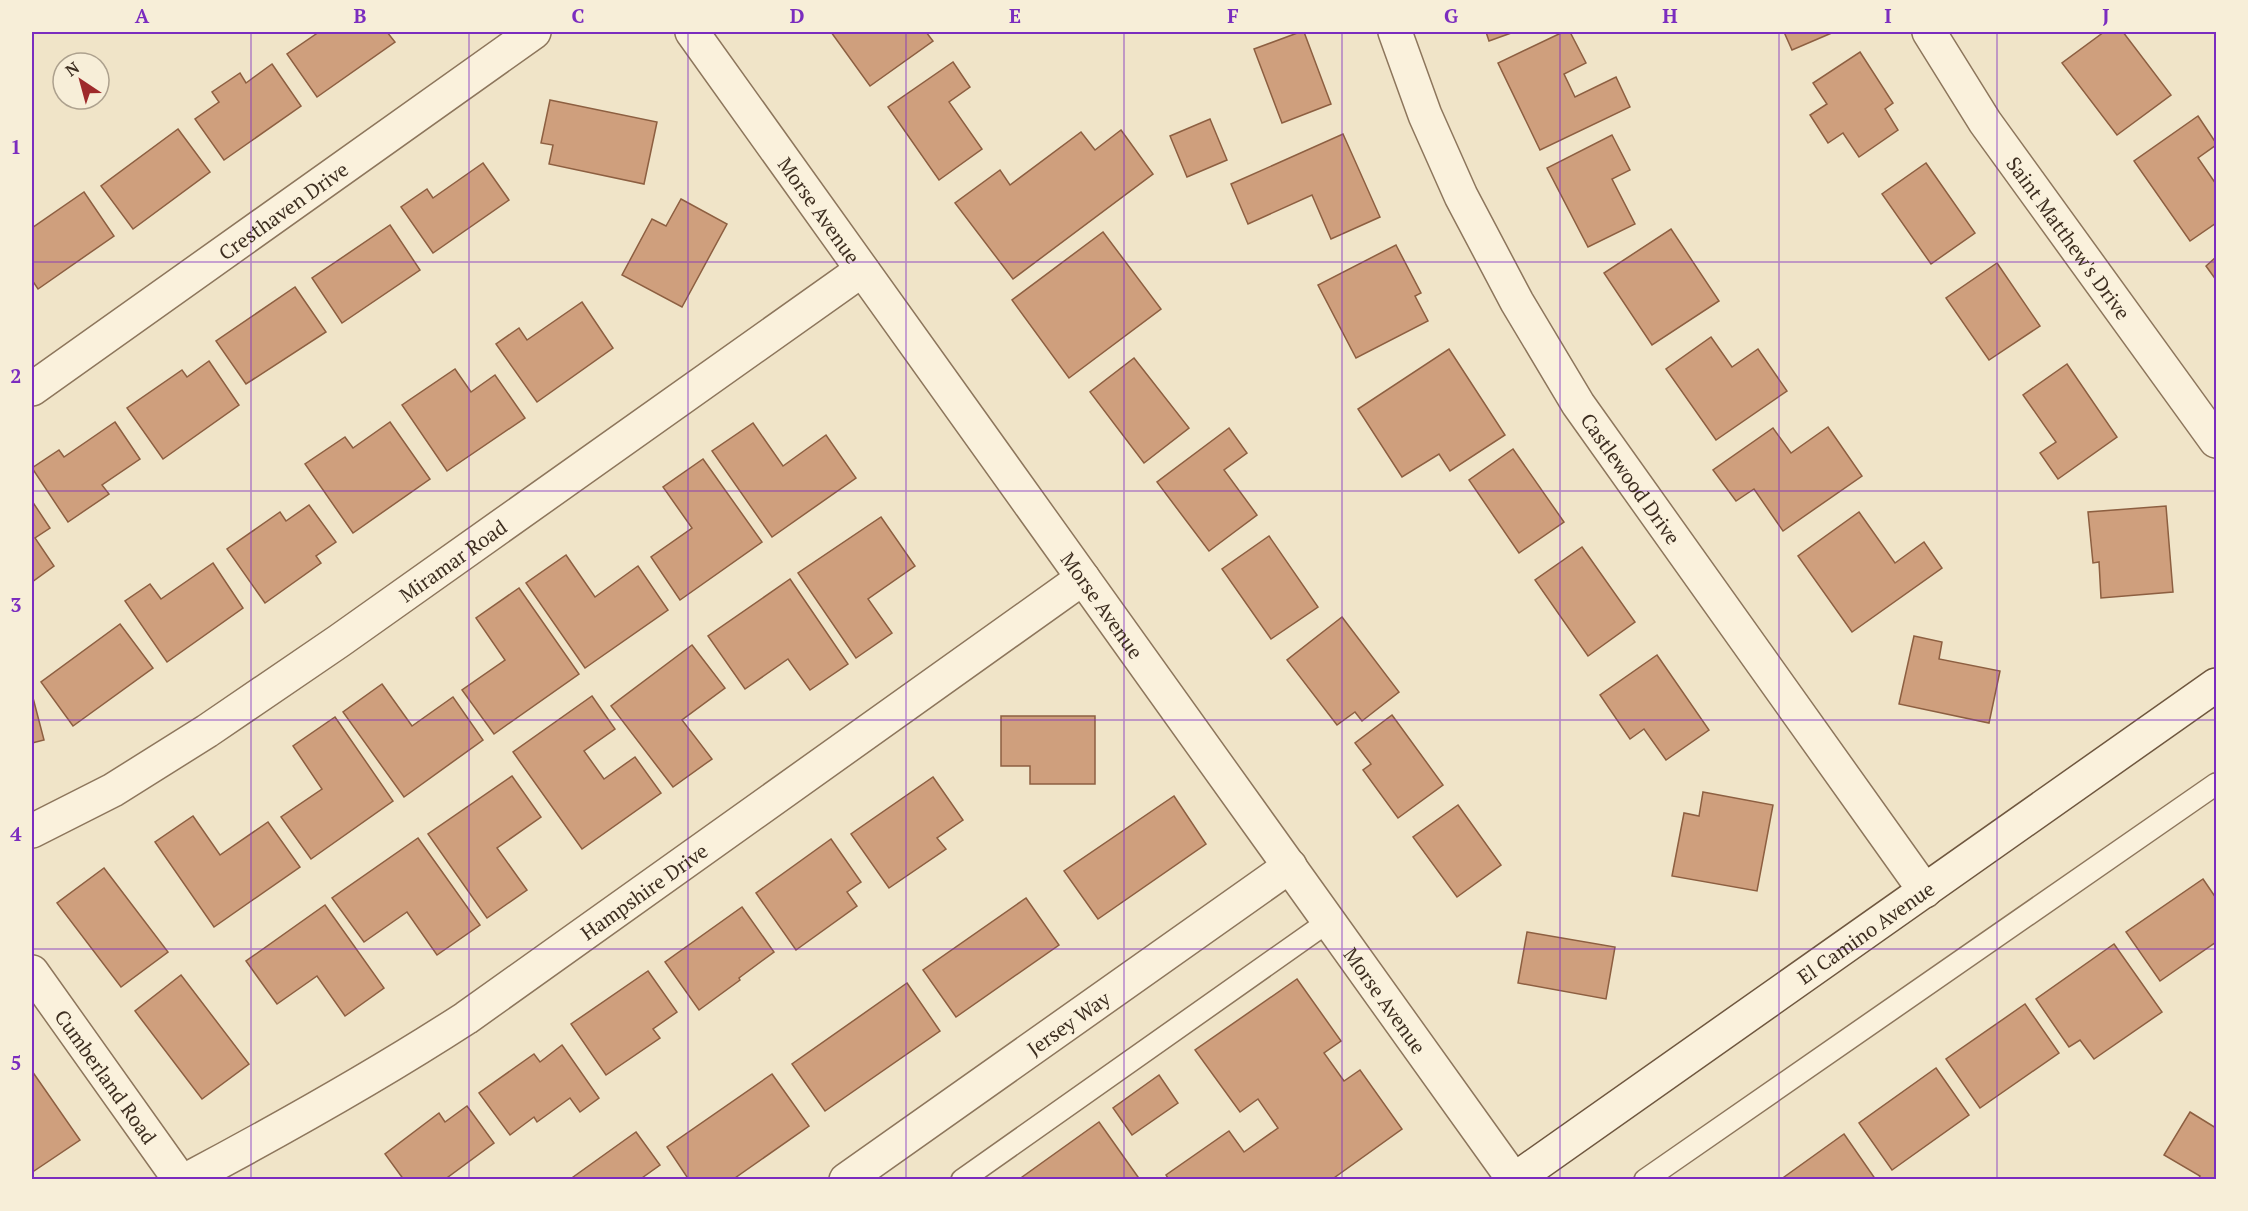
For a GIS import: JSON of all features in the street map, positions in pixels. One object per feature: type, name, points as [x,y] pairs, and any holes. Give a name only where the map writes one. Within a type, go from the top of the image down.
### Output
[{"type":"street","name":"Cresthaven Drive","points":[[32,389],[534,32]]},
{"type":"street","name":"Morse Avenue","points":[[692,32],[1514,1179]]},
{"type":"street","name":"Castlewood Drive","points":[[1395,32],[1425,115],[1461,196],[1517,302],[1578,404],[1925,891]]},
{"type":"street","name":"Saint Matthew's Drive","points":[[1929,32],[1985,122],[2217,441]]},
{"type":"street","name":"Miramar Road","points":[[32,831],[112,790],[207,731],[349,634],[862,270]]},
{"type":"street","name":"Hampshire Drive","points":[[186,1179],[305,1117],[393,1066],[466,1018],[1083,578]]},
{"type":"street","name":"El Camino Avenue","points":[[1514,1179],[2217,685]]},
{"type":"street","name":"Jersey Way","points":[[846,1179],[1290,866]]},
{"type":"street","name":"Cumberland Road","points":[[32,972],[180,1179]]},
{"type":"lane","points":[[1645,1179],[2217,784]]},
{"type":"lane","points":[[962,1179],[1329,921]]},
{"type":"building","points":[[319,32],[387,32],[395,42],[317,97],[287,54]]},
{"type":"building","points":[[831,32],[926,32],[933,41],[870,86]]},
{"type":"building","points":[[1304,32],[1331,104],[1282,123],[1254,49]]},
{"type":"building","points":[[1486,32],[1514,32],[1489,41]]},
{"type":"building","points":[[1563,32],[1570,32],[1586,63],[1564,74],[1575,97],[1616,77],[1630,107],[1540,150],[1498,63]]},
{"type":"building","points":[[1784,32],[1834,32],[1792,50]]},
{"type":"building","points":[[2104,32],[2123,32],[2171,95],[2117,135],[2062,63]]},
{"type":"building","points":[[1860,52],[1893,103],[1885,109],[1898,130],[1859,157],[1843,133],[1828,143],[1810,115],[1827,104],[1813,83]]},
{"type":"building","points":[[953,62],[970,87],[949,102],[982,149],[939,180],[888,107]]},
{"type":"building","points":[[272,64],[301,106],[224,160],[195,119],[219,102],[212,92],[240,73],[246,83]]},
{"type":"building","points":[[550,100],[657,122],[644,184],[549,164],[553,145],[541,143]]},
{"type":"building","points":[[2198,116],[2216,143],[2198,158],[2216,184],[2216,223],[2190,241],[2134,161]]},
{"type":"building","points":[[1210,119],[1227,160],[1187,177],[1170,136]]},
{"type":"building","points":[[178,129],[210,172],[133,229],[101,186]]},
{"type":"building","points":[[1121,130],[1153,174],[1013,279],[955,203],[1000,170],[1010,185],[1081,132],[1095,150]]},
{"type":"building","points":[[1343,134],[1380,217],[1331,239],[1312,195],[1248,224],[1231,184]]},
{"type":"building","points":[[1612,135],[1630,170],[1612,179],[1635,224],[1588,247],[1547,168]]},
{"type":"building","points":[[483,163],[509,200],[433,253],[401,207],[427,189],[433,198]]},
{"type":"building","points":[[1926,163],[1975,233],[1931,264],[1882,194]]},
{"type":"building","points":[[84,192],[114,236],[38,289],[32,280],[32,228]]},
{"type":"building","points":[[681,199],[727,224],[682,307],[622,275],[652,219],[666,226]]},
{"type":"building","points":[[390,225],[420,270],[342,323],[312,278]]},
{"type":"building","points":[[1671,229],[1719,301],[1652,345],[1604,273]]},
{"type":"building","points":[[1103,232],[1161,309],[1069,378],[1012,300]]},
{"type":"building","points":[[1396,245],[1421,293],[1415,296],[1428,321],[1356,358],[1318,285]]},
{"type":"building","points":[[2216,257],[2216,280],[2206,266]]},
{"type":"building","points":[[1997,263],[2040,326],[1989,360],[1946,298]]},
{"type":"building","points":[[295,287],[326,332],[246,384],[216,341]]},
{"type":"building","points":[[582,302],[613,348],[537,402],[496,344],[519,328],[527,340]]},
{"type":"building","points":[[1711,337],[1732,367],[1758,349],[1787,391],[1716,440],[1666,369]]},
{"type":"building","points":[[1449,349],[1505,435],[1450,471],[1439,454],[1402,477],[1358,409]]},
{"type":"building","points":[[1134,358],[1189,428],[1144,463],[1090,392]]},
{"type":"building","points":[[209,361],[239,405],[163,459],[127,408],[182,370],[187,377]]},
{"type":"building","points":[[2067,364],[2117,437],[2058,479],[2040,453],[2056,442],[2023,395]]},
{"type":"building","points":[[455,369],[471,392],[495,375],[525,418],[447,471],[402,405]]},
{"type":"building","points":[[115,422],[140,459],[102,485],[109,494],[68,522],[32,468],[59,450],[64,457]]},
{"type":"building","points":[[390,422],[430,479],[353,533],[305,464],[345,437],[353,448]]},
{"type":"building","points":[[753,423],[783,466],[826,435],[856,478],[772,537],[712,451]]},
{"type":"building","points":[[1828,427],[1862,476],[1783,531],[1754,489],[1736,501],[1713,470],[1773,428],[1791,453]]},
{"type":"building","points":[[1229,428],[1247,453],[1224,470],[1257,515],[1209,551],[1157,482]]},
{"type":"building","points":[[1513,449],[1564,522],[1519,553],[1469,480]]},
{"type":"building","points":[[703,459],[762,542],[680,600],[651,557],[692,528],[663,487]]},
{"type":"building","points":[[32,501],[50,528],[35,538],[54,566],[32,582]]},
{"type":"building","points":[[309,505],[336,542],[316,556],[321,563],[265,603],[227,549],[280,512],[286,521]]},
{"type":"building","points":[[2166,506],[2173,592],[2101,598],[2099,562],[2093,563],[2088,512]]},
{"type":"building","points":[[1859,512],[1895,563],[1924,542],[1942,568],[1852,632],[1798,556]]},
{"type":"building","points":[[881,517],[915,566],[868,599],[892,633],[856,658],[798,573]]},
{"type":"building","points":[[1269,536],[1318,607],[1271,639],[1222,569]]},
{"type":"building","points":[[1582,547],[1635,622],[1588,656],[1535,580]]},
{"type":"building","points":[[566,555],[595,597],[638,566],[668,610],[585,668],[526,583]]},
{"type":"building","points":[[213,563],[243,608],[167,662],[125,601],[150,584],[161,599]]},
{"type":"building","points":[[790,579],[848,664],[810,690],[788,659],[745,689],[708,636]]},
{"type":"building","points":[[519,588],[579,674],[494,734],[462,690],[505,660],[476,618]]},
{"type":"building","points":[[1342,617],[1399,692],[1362,721],[1355,712],[1337,725],[1287,660]]},
{"type":"building","points":[[120,624],[153,668],[73,726],[41,682]]},
{"type":"building","points":[[1914,636],[1942,642],[1939,659],[2000,671],[1989,723],[1899,704]]},
{"type":"building","points":[[692,645],[725,688],[682,720],[712,759],[673,787],[611,706]]},
{"type":"building","points":[[1657,655],[1709,730],[1666,760],[1644,729],[1630,739],[1600,695]]},
{"type":"building","points":[[382,684],[412,726],[453,697],[483,740],[404,797],[343,712]]},
{"type":"building","points":[[32,694],[44,740],[32,743]]},
{"type":"building","points":[[592,696],[615,729],[584,751],[604,779],[635,757],[661,793],[582,849],[513,752]]},
{"type":"building","points":[[1392,715],[1443,785],[1398,818],[1363,770],[1371,764],[1355,743]]},
{"type":"building","points":[[1001,716],[1095,716],[1095,784],[1030,784],[1030,766],[1001,766]]},
{"type":"building","points":[[335,717],[393,801],[311,859],[281,817],[322,789],[293,746]]},
{"type":"building","points":[[512,776],[541,817],[497,848],[527,890],[487,918],[428,834]]},
{"type":"building","points":[[933,777],[963,820],[937,838],[946,849],[889,888],[851,834]]},
{"type":"building","points":[[1703,792],[1773,805],[1757,891],[1672,876],[1684,813],[1699,816]]},
{"type":"building","points":[[1174,796],[1206,844],[1098,919],[1064,871]]},
{"type":"building","points":[[1458,805],[1501,865],[1457,897],[1413,837]]},
{"type":"building","points":[[193,816],[220,855],[268,822],[300,867],[214,927],[155,842]]},
{"type":"building","points":[[418,838],[480,925],[437,955],[407,912],[364,942],[332,898]]},
{"type":"building","points":[[831,839],[861,882],[847,892],[857,906],[796,950],[756,893]]},
{"type":"building","points":[[104,868],[168,952],[121,987],[57,903]]},
{"type":"building","points":[[2203,879],[2216,898],[2216,942],[2160,981],[2126,932]]},
{"type":"building","points":[[1026,898],[1059,945],[956,1017],[923,970]]},
{"type":"building","points":[[325,905],[384,988],[345,1016],[317,976],[277,1004],[246,961]]},
{"type":"building","points":[[742,907],[774,952],[699,1010],[665,962]]},
{"type":"building","points":[[1527,932],[1615,947],[1606,999],[1518,983]]},
{"type":"building","points":[[2114,944],[2162,1012],[2094,1059],[2080,1040],[2069,1047],[2036,999]]},
{"type":"building","points":[[648,971],[677,1012],[653,1029],[660,1038],[606,1075],[571,1024]]},
{"type":"building","points":[[181,975],[249,1064],[202,1099],[135,1011]]},
{"type":"building","points":[[1297,979],[1341,1041],[1324,1053],[1344,1081],[1360,1070],[1402,1129],[1331,1180],[1169,1180],[1166,1175],[1229,1131],[1244,1152],[1278,1128],[1258,1099],[1240,1112],[1195,1050]]},
{"type":"building","points":[[907,983],[940,1031],[825,1111],[792,1064]]},
{"type":"building","points":[[2025,1004],[2059,1053],[1980,1108],[1946,1059]]},
{"type":"building","points":[[562,1045],[599,1098],[580,1112],[570,1098],[537,1122],[534,1117],[510,1135],[479,1093],[534,1054],[540,1062]]},
{"type":"building","points":[[1936,1068],[1969,1115],[1892,1170],[1859,1123]]},
{"type":"building","points":[[32,1071],[80,1140],[34,1171],[32,1168]]},
{"type":"building","points":[[772,1074],[809,1126],[732,1180],[689,1180],[667,1147]]},
{"type":"building","points":[[1159,1075],[1178,1103],[1132,1135],[1113,1108]]},
{"type":"building","points":[[467,1106],[494,1143],[444,1180],[404,1180],[385,1154],[439,1113],[445,1122]]},
{"type":"building","points":[[2190,1112],[2216,1128],[2216,1180],[2198,1180],[2200,1176],[2164,1155]]},
{"type":"building","points":[[1099,1122],[1138,1177],[1135,1180],[1018,1180]]},
{"type":"building","points":[[636,1132],[660,1165],[639,1180],[569,1180]]},
{"type":"building","points":[[1844,1134],[1876,1180],[1780,1180]]}]
